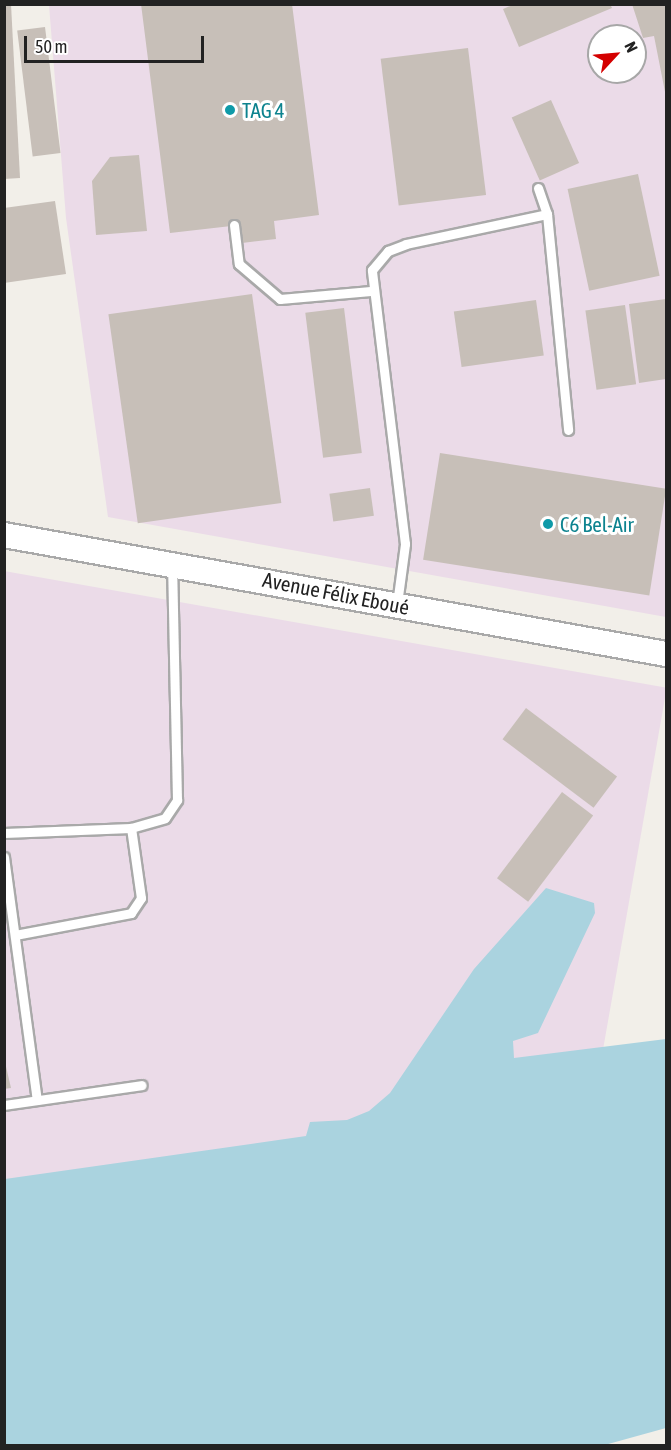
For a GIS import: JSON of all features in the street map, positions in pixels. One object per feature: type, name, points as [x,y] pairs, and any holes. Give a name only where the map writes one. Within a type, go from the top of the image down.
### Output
[{"type":"street","name":"Avenue Félix Eboué","points":[[4,535],[172,562],[666,654]]},
{"type":"lane","points":[[538,188],[547,214],[568,430]]},
{"type":"lane","points":[[397,604],[405,544],[371,291],[376,261],[396,247],[547,214]]},
{"type":"lane","points":[[234,225],[239,264],[280,299],[371,291]]},
{"type":"lane","points":[[4,833],[131,828],[165,818],[177,800],[172,562]]},
{"type":"lane","points":[[15,935],[131,913],[141,898],[131,828]]},
{"type":"lane","points":[[4,857],[37,1100]]},
{"type":"lane","points":[[4,1105],[142,1085]]},
{"type":"shaded area","points":[[49,5],[666,5],[666,617],[108,517],[66,218]]},
{"type":"shaded area","points":[[4,571],[666,688],[533,1446],[4,1446]]},
{"type":"water","points":[[546,888],[594,903],[595,913],[538,1033],[513,1041],[514,1058],[666,1039],[666,1428],[601,1446],[5,1445],[5,1179],[306,1136],[310,1122],[347,1120],[369,1111],[390,1093],[474,969]]},
{"type":"building","points":[[4,4],[11,4],[20,178],[4,179]]},
{"type":"building","name":"TAG 4","points":[[141,4],[292,4],[319,215],[274,221],[276,239],[242,243],[240,225],[170,233]]},
{"type":"building","points":[[515,4],[610,4],[612,8],[519,47],[503,9]]},
{"type":"building","points":[[632,4],[666,4],[666,97],[654,36],[647,37],[647,24],[638,24]]},
{"type":"building","points":[[45,27],[60,153],[33,156],[17,30]]},
{"type":"building","points":[[468,48],[486,195],[399,206],[381,59]]},
{"type":"building","points":[[551,100],[579,163],[540,181],[512,117]]},
{"type":"building","points":[[139,155],[147,231],[96,235],[92,181],[110,157]]},
{"type":"building","points":[[638,174],[660,276],[589,291],[568,189]]},
{"type":"building","points":[[55,201],[66,274],[4,283],[4,208]]},
{"type":"building","points":[[252,294],[281,503],[138,523],[108,314]]},
{"type":"building","points":[[666,299],[666,379],[639,383],[629,304]]},
{"type":"building","points":[[536,300],[544,355],[462,367],[454,312]]},
{"type":"building","points":[[625,305],[636,384],[597,390],[585,311]]},
{"type":"building","points":[[344,308],[362,453],[323,458],[305,313]]},
{"type":"building","name":"C6 Bel-Air","points":[[440,453],[666,489],[649,595],[423,560]]},
{"type":"building","points":[[370,488],[374,516],[333,521],[329,494]]},
{"type":"building","points":[[526,708],[617,777],[594,808],[503,739]]},
{"type":"building","points":[[562,792],[593,815],[528,902],[497,878]]},
{"type":"building","points":[[4,1058],[11,1088],[4,1089]]},
{"type":"place","name":"TAG 4","points":[[230,110]]},
{"type":"place","name":"C6 Bel-Air","points":[[548,524]]}]
